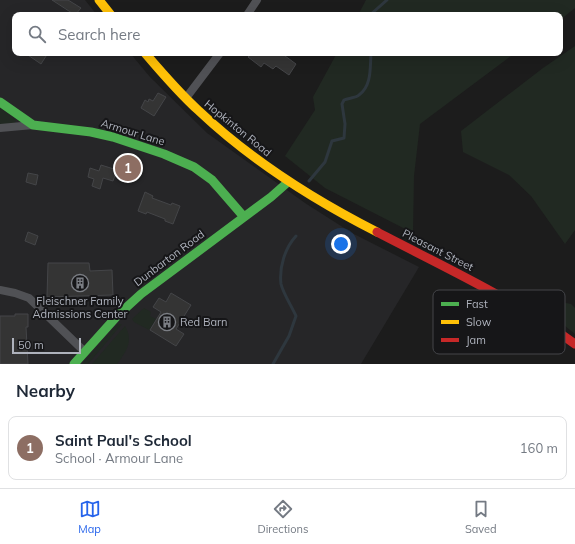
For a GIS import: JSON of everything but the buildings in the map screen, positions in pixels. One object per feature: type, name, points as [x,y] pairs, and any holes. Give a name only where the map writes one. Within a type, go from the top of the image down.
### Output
[{"type":"street","points":[[99,0],[109,12]]},
{"type":"street","points":[[249,12],[257,0]]},
{"type":"street","name":"Hopkinton Road","points":[[148,56],[186,98],[221,132],[288,182]]},
{"type":"street","points":[[186,98],[218,56]]},
{"type":"street","name":"Armour Lane","points":[[0,102],[33,125],[98,134],[129,142],[194,167],[212,180],[244,217]]},
{"type":"street","points":[[0,128],[33,125]]},
{"type":"street","name":"Dunbarton Road","points":[[74,364],[84,351],[118,315],[141,294],[271,197],[288,182]]},
{"type":"street","name":"Pleasant Street","points":[[288,182],[350,218],[491,290]]},
{"type":"street","points":[[0,290],[29,298],[84,351]]},
{"type":"street","name":"Pleasant Street","points":[[565,337],[575,344]]},
{"type":"shaded area","points":[[0,0],[85,0],[95,12],[12,12],[12,56],[132,56],[150,77],[207,133],[305,203],[352,233],[419,267],[361,364],[0,364]]},
{"type":"shaded area","points":[[366,0],[575,0],[575,8],[563,18],[563,12],[360,12]]},
{"type":"shaded area","points":[[575,46],[575,230],[565,244],[531,196],[509,175],[463,152],[461,131],[543,68],[560,56],[563,56],[563,54]]},
{"type":"shaded area","points":[[335,56],[511,56],[420,124],[414,176],[413,233],[325,188],[285,156],[315,110],[313,97]]},
{"type":"shaded area","points":[[0,107],[16,120],[14,124],[0,125]]},
{"type":"shaded area","points":[[565,303],[571,304],[575,308],[575,334],[565,326]]},
{"type":"shaded area","points":[[144,308],[151,312],[150,316],[156,319],[149,330],[134,322],[132,319]]},
{"type":"shaded area","points":[[118,324],[122,324],[88,364],[82,364]]},
{"type":"shaded area","points":[[125,326],[129,337],[128,346],[117,364],[92,364]]},
{"type":"waterway","points":[[373,12],[387,0]]},
{"type":"waterway","points":[[309,181],[325,162],[332,141],[344,138],[345,124],[342,104],[344,100],[358,96],[366,87],[370,76],[371,56]]},
{"type":"waterway","points":[[273,364],[289,336],[296,316],[281,284],[281,271],[284,258],[289,246],[296,236]]},
{"type":"traffic: fast","points":[[0,102],[33,125],[91,132],[113,137],[164,154],[194,167],[212,180],[244,217]]},
{"type":"traffic: fast","points":[[74,364],[118,315],[141,294],[271,197],[288,182]]},
{"type":"traffic: slow","points":[[99,0],[109,12]]},
{"type":"traffic: slow","points":[[148,56],[192,104],[219,129],[261,163],[329,206],[377,232]]},
{"type":"traffic: jam","points":[[377,232],[488,290]]},
{"type":"traffic: jam","points":[[565,337],[575,344]]},
{"type":"place","name":"Saint Paul's School","points":[[128,168]]},
{"type":"place","name":"Fleischner Family Admissions Center","points":[[80,283]]},
{"type":"place","name":"Red Barn","points":[[167,322]]}]
